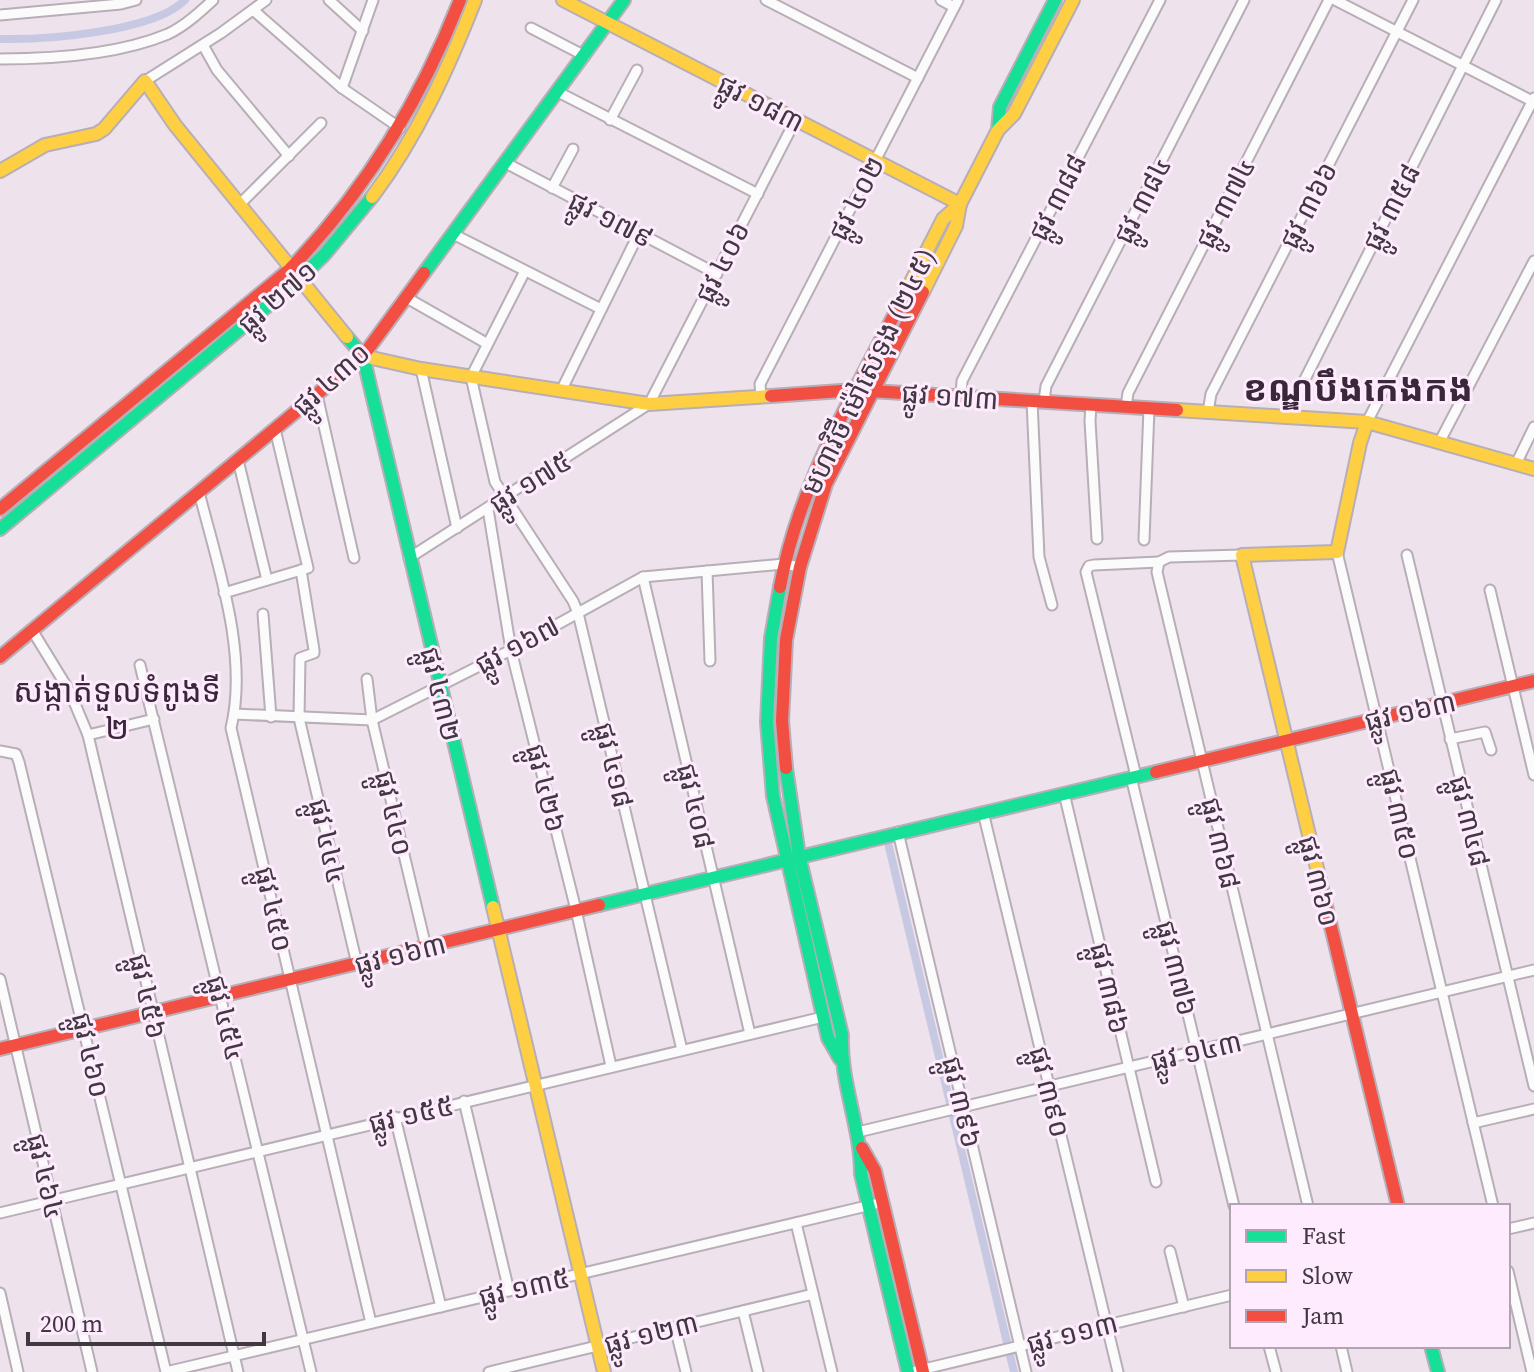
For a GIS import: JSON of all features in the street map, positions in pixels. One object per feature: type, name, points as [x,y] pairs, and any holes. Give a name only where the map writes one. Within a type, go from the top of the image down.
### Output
[{"type":"street","points":[[0,15],[136,0]]},
{"type":"street","points":[[0,59],[28,59],[133,45],[171,33],[213,0]]},
{"type":"street","points":[[0,171],[45,145],[96,134],[145,81],[266,0]]},
{"type":"street","points":[[329,0],[363,31]]},
{"type":"street","points":[[342,88],[373,0]]},
{"type":"street","name":"ផ្លូវ ២៧១","points":[[0,509],[295,274],[345,209],[400,128],[434,63],[460,0]]},
{"type":"street","name":"ផ្លូវ ២៧១","points":[[0,529],[355,219],[412,135],[447,69],[475,0]]},
{"type":"street","name":"ផ្លូវ ១៨៣","points":[[563,0],[960,204]]},
{"type":"street","name":"ផ្លូវ ៤៣០","points":[[0,657],[363,356],[624,0]]},
{"type":"street","points":[[766,0],[918,78]]},
{"type":"street","points":[[941,0],[956,4]]},
{"type":"street","name":"មហាវិថី ម៉ៅសេទុង (២៤៥)","points":[[998,130],[1000,107],[1055,0]]},
{"type":"street","name":"មហាវិថី ម៉ៅសេទុង (២៤៥)","points":[[916,1371],[868,1205],[861,1174],[859,1139],[841,1062],[842,1035],[799,856],[784,761],[784,664],[793,596],[826,484],[956,226],[960,204],[998,130],[1014,114],[1073,0]]},
{"type":"street","name":"ផ្លូវ ៣៨៨","points":[[961,396],[962,381],[969,367],[1160,0]]},
{"type":"street","name":"ផ្លូវ ៣៨៤","points":[[1038,401],[1244,0]]},
{"type":"street","points":[[1332,0],[1533,101],[1367,422]]},
{"type":"street","name":"ផ្លូវ ៣៧៤","points":[[1126,407],[1128,393],[1332,0]]},
{"type":"street","name":"ផ្លូវ ៣៦៦","points":[[1208,412],[1211,394],[1413,0]]},
{"type":"street","name":"ផ្លូវ ៣៥៨","points":[[1292,416],[1295,399],[1496,0]]},
{"type":"street","name":"ផ្លូវ ៤០២","points":[[761,397],[760,384],[956,4]]},
{"type":"street","points":[[253,10],[342,88],[400,128]]},
{"type":"street","points":[[531,28],[585,56]]},
{"type":"street","points":[[203,45],[217,70],[289,156]]},
{"type":"street","points":[[610,120],[637,70]]},
{"type":"street","name":"ផ្លូវ ៤៣២","points":[[145,81],[175,125],[363,356],[604,1372]]},
{"type":"street","points":[[558,92],[758,194]]},
{"type":"street","name":"ផ្លូវ ៤០៦","points":[[649,404],[795,121]]},
{"type":"street","points":[[239,205],[321,123]]},
{"type":"street","points":[[552,188],[573,149]]},
{"type":"street","name":"ផ្លូវ ១៧៩","points":[[506,163],[717,274]]},
{"type":"street","name":"មហាវិថី ម៉ៅសេទុង (២៤៥)","points":[[841,1062],[828,1038],[785,859],[769,762],[769,662],[784,564],[812,478],[943,219],[960,204]]},
{"type":"street","points":[[561,391],[639,233]]},
{"type":"street","points":[[453,234],[601,309]]},
{"type":"street","points":[[1440,441],[1534,261]]},
{"type":"street","points":[[471,377],[525,271]]},
{"type":"street","points":[[407,298],[486,343]]},
{"type":"street","points":[[896,310],[910,318]]},
{"type":"street","name":"ផ្លូវ ១៧៣","points":[[363,356],[421,369],[649,404],[855,390],[1367,422],[1534,469]]},
{"type":"street","points":[[421,369],[457,528]]},
{"type":"street","name":"ផ្លូវ ៤១៨","points":[[471,377],[495,482],[578,613],[682,1050]]},
{"type":"street","points":[[317,395],[354,558]]},
{"type":"street","points":[[1038,401],[1039,557],[1052,605]]},
{"type":"street","name":"ផ្លូវ ១៧៥","points":[[409,558],[649,404]]},
{"type":"street","points":[[1091,404],[1097,539]]},
{"type":"street","points":[[1144,540],[1149,408]]},
{"type":"street","name":"ផ្លូវ ៣៥០","points":[[1367,422],[1337,552],[1493,1204]]},
{"type":"street","points":[[1516,464],[1534,427]]},
{"type":"street","points":[[224,593],[305,569],[275,429]]},
{"type":"street","points":[[238,460],[267,580]]},
{"type":"street","name":"ផ្លូវ ៤៥០","points":[[199,492],[224,593],[236,677],[231,728],[371,1323]]},
{"type":"street","name":"ផ្លូវ ៤២៦","points":[[488,509],[511,650],[576,910],[611,1066]]},
{"type":"street","points":[[1159,562],[1169,557],[1337,552]]},
{"type":"street","name":"ផ្លូវ ៣៦០","points":[[1242,555],[1398,1204]]},
{"type":"street","name":"ផ្លូវ ៣៤៨","points":[[1407,555],[1534,1086]]},
{"type":"street","name":"ផ្លូវ ៣៦៨","points":[[1159,562],[1157,572],[1308,1204]]},
{"type":"street","name":"ផ្លូវ ៣៧៦","points":[[1159,562],[1094,565],[1089,566],[1086,572],[1234,1204]]},
{"type":"street","name":"ផ្លូវ ១៦៧","points":[[234,714],[372,720],[511,650],[643,577],[784,564],[800,567]]},
{"type":"street","name":"ផ្លូវ ៤៤៤","points":[[305,569],[314,653],[300,658],[299,718],[357,964]]},
{"type":"street","points":[[707,571],[710,661]]},
{"type":"street","name":"ផ្លូវ ៤០៨","points":[[643,577],[750,1034]]},
{"type":"street","points":[[1490,590],[1534,775]]},
{"type":"street","points":[[263,614],[271,717]]},
{"type":"street","name":"ផ្លូវ ៤៥៦","points":[[32,630],[70,692],[88,735],[238,1372]]},
{"type":"street","name":"ផ្លូវ ៤៥៤","points":[[140,665],[311,1372]]},
{"type":"street","name":"ផ្លូវ ៤៤០","points":[[367,679],[372,720],[426,947]]},
{"type":"street","name":"ផ្លូវ ១៦៣","points":[[0,1049],[1534,681]]},
{"type":"street","points":[[88,735],[154,719]]},
{"type":"street","points":[[1450,739],[1485,732],[1491,750]]},
{"type":"street","name":"ផ្លូវ ៤៦០","points":[[0,751],[16,754],[19,762],[166,1372]]},
{"type":"street","points":[[769,762],[784,761]]},
{"type":"street","name":"ផ្លូវ ៣៨៦","points":[[1064,793],[1156,1182]]},
{"type":"street","name":"ផ្លូវ ៣៩០","points":[[983,812],[1118,1372]]},
{"type":"street","name":"ផ្លូវ ៣៩៦","points":[[898,832],[955,1109],[1013,1348],[1026,1372]]},
{"type":"street","name":"ផ្លូវ ១៤៣","points":[[859,1139],[955,1109],[1534,970]]},
{"type":"street","name":"ផ្លូវ ៤៦៤","points":[[0,979],[92,1372]]},
{"type":"street","name":"ផ្លូវ ១៥៥","points":[[0,1213],[823,1017]]},
{"type":"street","points":[[464,1101],[509,1291]]},
{"type":"street","points":[[1473,1123],[1534,1109]]},
{"type":"street","points":[[395,1117],[441,1307]]},
{"type":"street","name":"មហាវិថី ម៉ៅសេទុង (២៤៥)","points":[[859,1139],[875,1171],[916,1371]]},
{"type":"street","name":"ផ្លូវ ១៣៥","points":[[166,1372],[882,1202]]},
{"type":"street","points":[[796,1223],[832,1372]]},
{"type":"street","points":[[1510,1229],[1534,1223]]},
{"type":"street","points":[[1170,1251],[1184,1307]]},
{"type":"street","points":[[1510,1279],[1532,1372]]},
{"type":"street","points":[[0,1293],[18,1372]]},
{"type":"street","name":"ផ្លូវ ១២៣","points":[[489,1372],[526,1368],[598,1346],[813,1294]]},
{"type":"street","name":"ផ្លូវ ១១៣","points":[[916,1371],[1230,1296]]},
{"type":"street","points":[[743,1311],[758,1372]]},
{"type":"street","points":[[675,1327],[686,1372]]},
{"type":"street","points":[[1270,1348],[1276,1372]]},
{"type":"street","points":[[1341,1348],[1347,1372]]},
{"type":"street","points":[[1432,1348],[1438,1372]]},
{"type":"waterway","points":[[0,39],[70,36],[124,27],[170,11],[185,0]]},
{"type":"waterway","points":[[889,847],[1014,1372]]},
{"type":"traffic: fast","points":[[424,273],[624,0]]},
{"type":"traffic: fast","points":[[998,130],[1000,107],[1055,0]]},
{"type":"traffic: fast","points":[[0,529],[295,283],[324,255],[372,197]]},
{"type":"traffic: fast","points":[[347,337],[363,356],[493,907]]},
{"type":"traffic: fast","points":[[780,587],[771,638],[767,722],[773,796],[828,1038],[840,1059]]},
{"type":"traffic: fast","points":[[786,768],[799,856],[842,1035],[844,1070],[858,1139],[861,1174],[908,1372]]},
{"type":"traffic: fast","points":[[599,905],[1156,772]]},
{"type":"traffic: fast","points":[[1432,1348],[1438,1372]]},
{"type":"traffic: slow","points":[[372,197],[403,151],[430,102],[475,0]]},
{"type":"traffic: slow","points":[[563,0],[960,204]]},
{"type":"traffic: slow","points":[[923,292],[956,226],[960,204],[998,130],[1014,114],[1073,0]]},
{"type":"traffic: slow","points":[[0,171],[45,145],[96,134],[104,129],[145,81],[175,125],[347,337]]},
{"type":"traffic: slow","points":[[907,290],[943,219],[960,204]]},
{"type":"traffic: slow","points":[[363,356],[421,369],[649,404],[771,396]]},
{"type":"traffic: slow","points":[[1177,410],[1367,422],[1534,469]]},
{"type":"traffic: slow","points":[[1321,885],[1242,555],[1337,552],[1367,422]]},
{"type":"traffic: slow","points":[[493,907],[604,1372]]},
{"type":"traffic: jam","points":[[0,509],[290,269],[343,208],[388,143],[427,74],[460,0]]},
{"type":"traffic: jam","points":[[0,657],[363,356],[424,273]]},
{"type":"traffic: jam","points":[[780,587],[801,509],[816,471],[907,290]]},
{"type":"traffic: jam","points":[[786,768],[782,721],[786,640],[800,567],[826,484],[923,292]]},
{"type":"traffic: jam","points":[[771,396],[855,390],[1177,410]]},
{"type":"traffic: jam","points":[[1156,772],[1534,681]]},
{"type":"traffic: jam","points":[[1321,885],[1398,1204]]},
{"type":"traffic: jam","points":[[0,1049],[599,905]]},
{"type":"traffic: jam","points":[[862,1148],[875,1171],[923,1372]]},
{"type":"district","name":"ខណ្ឌបឹងកេងកង","points":[[1358,388]]},
{"type":"district","name":"សង្កាត់ទួលទំពូងទី ២","points":[[117,710]]}]
